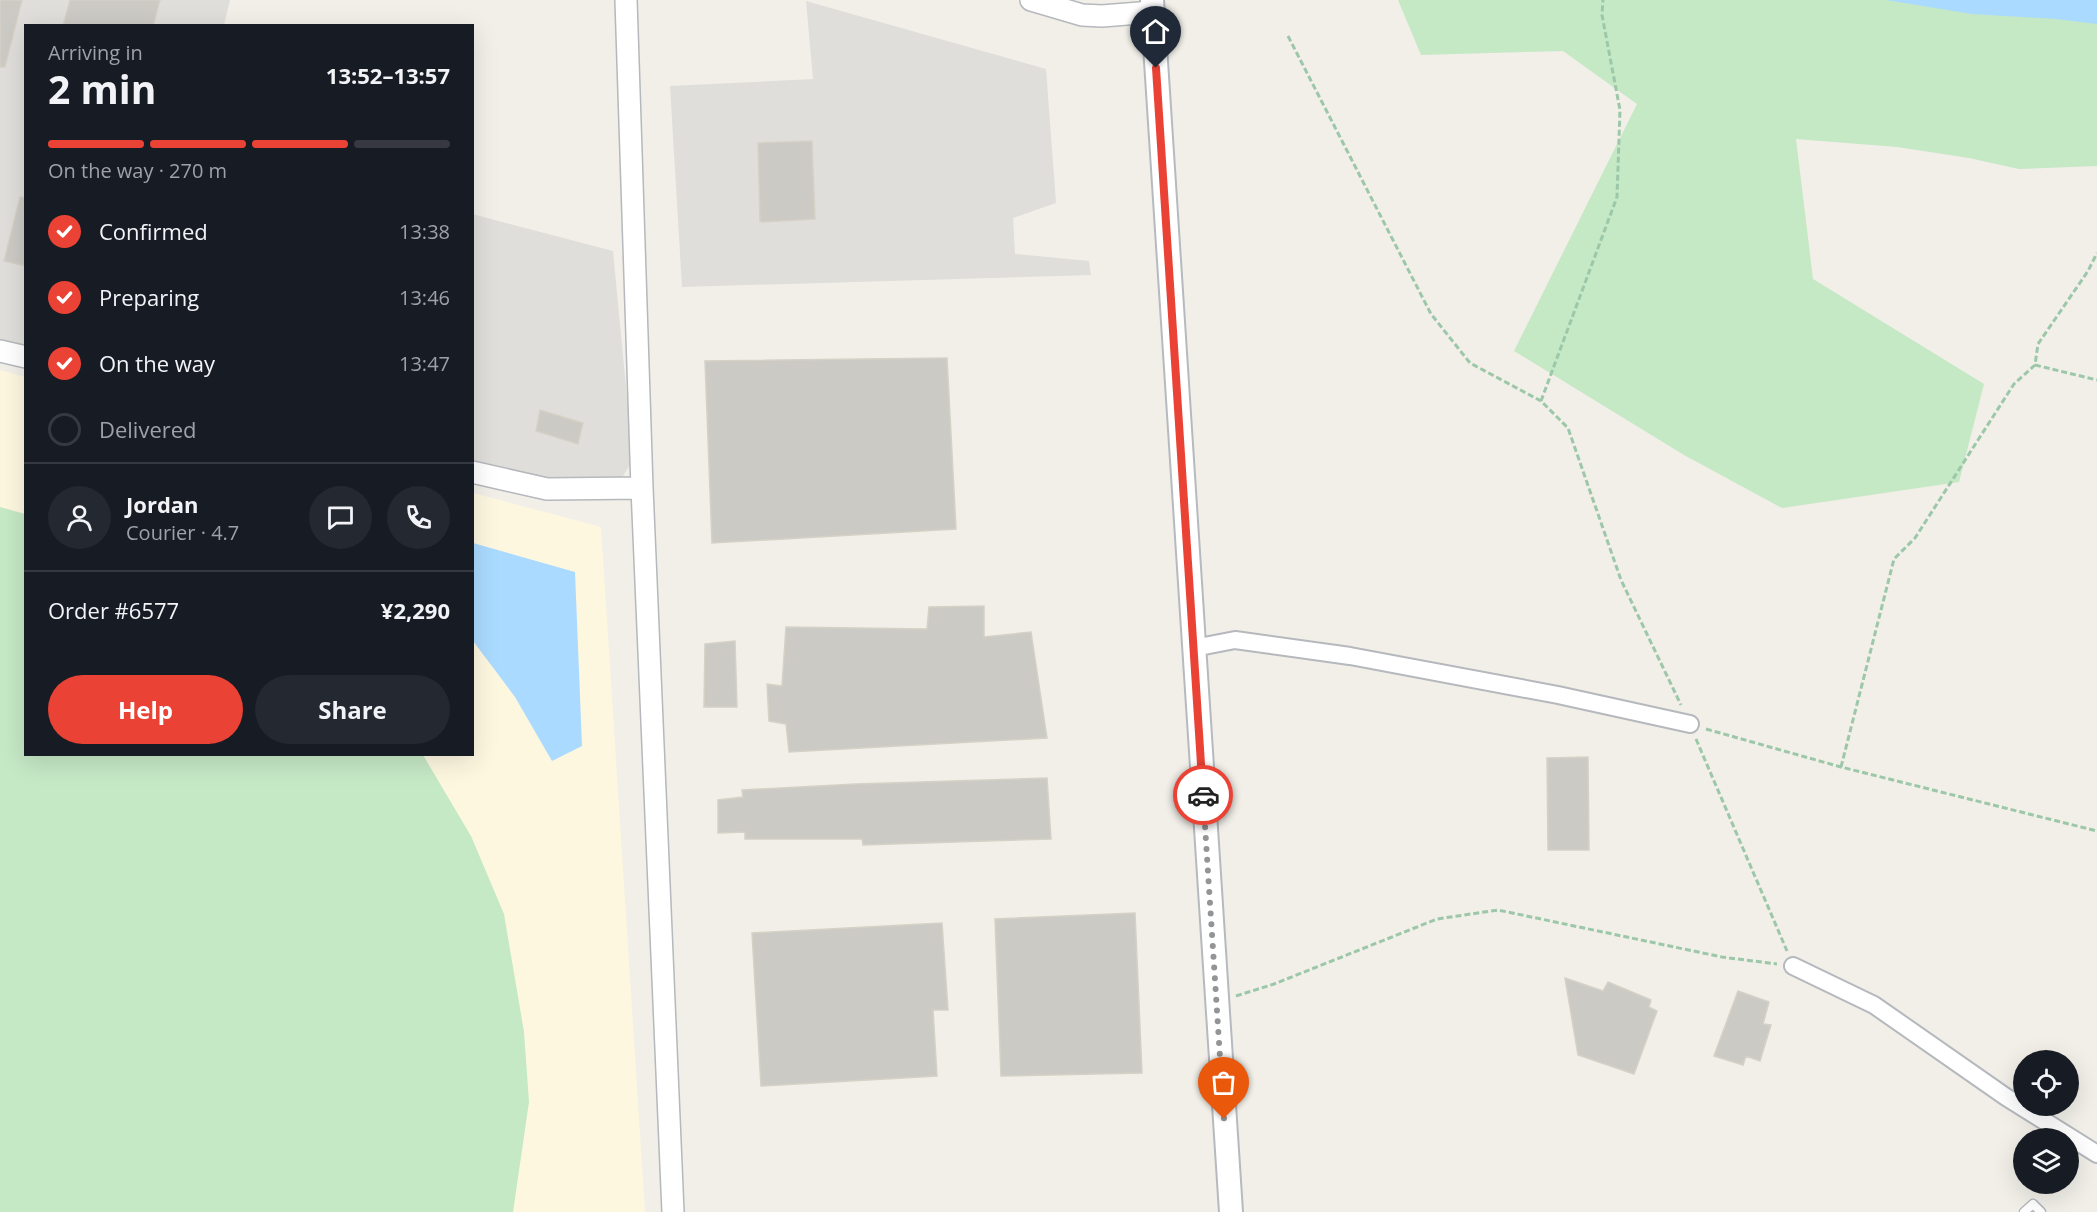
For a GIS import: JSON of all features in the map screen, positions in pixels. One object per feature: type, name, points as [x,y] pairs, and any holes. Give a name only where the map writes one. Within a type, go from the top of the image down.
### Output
[{"type":"main road","points":[[1152,6],[1230,1212]]},
{"type":"street","points":[[626,0],[642,489],[673,1212]]},
{"type":"street","points":[[1031,0],[1082,15],[1102,16],[1152,6]]},
{"type":"street","points":[[0,351],[24,357]]},
{"type":"street","points":[[474,473],[520,485],[547,489],[642,489]]},
{"type":"street","points":[[1194,648],[1235,640],[1350,656],[1558,695],[1690,724]]},
{"type":"street","points":[[1793,966],[1874,1005],[2006,1097],[2097,1154]]},
{"type":"lane","points":[[2024,1212],[2033,1204],[2041,1212]]},
{"type":"path","points":[[1541,400],[1617,197],[1620,110],[1602,15],[1603,0]]},
{"type":"path","points":[[1288,36],[1431,314],[1470,363],[1541,400],[1568,428],[1621,580],[1690,724],[1793,966]]},
{"type":"path","points":[[1841,767],[1894,559],[1915,538],[2014,384],[2036,364],[2038,344],[2088,271],[2097,253]]},
{"type":"path","points":[[2036,364],[2097,380]]},
{"type":"path","points":[[1690,724],[1841,767],[2097,831]]},
{"type":"path","points":[[1217,1002],[1274,984],[1437,919],[1498,910],[1722,957],[1793,966]]},
{"type":"shaded area","points":[[0,0],[230,0],[224,24],[24,24],[24,348],[0,341]]},
{"type":"shaded area","points":[[806,1],[1046,69],[1056,203],[1013,218],[1015,254],[1089,261],[1091,275],[682,287],[670,86],[813,79]]},
{"type":"shaded area","points":[[474,215],[613,251],[633,460],[615,489],[518,477],[474,464]]},
{"type":"shaded area","points":[[0,370],[24,377],[24,756],[474,756],[474,493],[601,527],[645,1212],[0,1212]]},
{"type":"green space","points":[[1398,0],[2097,0],[2097,166],[2019,169],[1969,158],[1897,147],[1796,139],[1813,279],[1984,384],[1959,482],[1782,508],[1684,455],[1514,351],[1637,104],[1563,51],[1421,55]]},
{"type":"green space","points":[[0,507],[24,514],[24,756],[424,756],[471,836],[504,914],[524,1032],[529,1102],[513,1212],[0,1212]]},
{"type":"water","points":[[1886,0],[2097,0],[2097,24],[1972,14]]},
{"type":"water","points":[[474,543],[575,572],[582,746],[552,761],[515,697],[474,642]]},
{"type":"building","points":[[0,0],[22,0],[5,67],[0,67]]},
{"type":"building","points":[[70,0],[160,0],[154,24],[64,24]]},
{"type":"building","points":[[812,141],[815,219],[760,222],[758,143]]},
{"type":"building","points":[[20,197],[24,198],[24,266],[4,261]]},
{"type":"building","points":[[947,358],[956,529],[712,543],[705,361]]},
{"type":"building","points":[[540,410],[583,423],[578,444],[536,431]]},
{"type":"building","points":[[984,606],[984,637],[1031,632],[1047,738],[789,752],[786,724],[769,721],[767,684],[782,686],[786,627],[927,629],[929,607]]},
{"type":"building","points":[[735,641],[737,707],[704,707],[705,644]]},
{"type":"building","points":[[1588,757],[1589,850],[1548,850],[1547,758]]},
{"type":"building","points":[[1047,778],[1051,839],[863,845],[862,839],[745,839],[745,832],[718,833],[718,800],[743,797],[742,790]]},
{"type":"building","points":[[1135,913],[1142,1073],[1001,1076],[995,919]]},
{"type":"building","points":[[942,923],[948,1010],[933,1010],[937,1076],[761,1086],[752,933]]},
{"type":"building","points":[[1565,978],[1603,991],[1608,982],[1651,1000],[1649,1007],[1657,1011],[1634,1074],[1578,1055]]},
{"type":"building","points":[[1738,991],[1769,1002],[1763,1024],[1771,1025],[1760,1061],[1746,1056],[1743,1065],[1714,1056]]},
{"type":"way so far","points":[[1203,795],[1224,1119]]},
{"type":"route","points":[[1156,68],[1203,795]]}]
